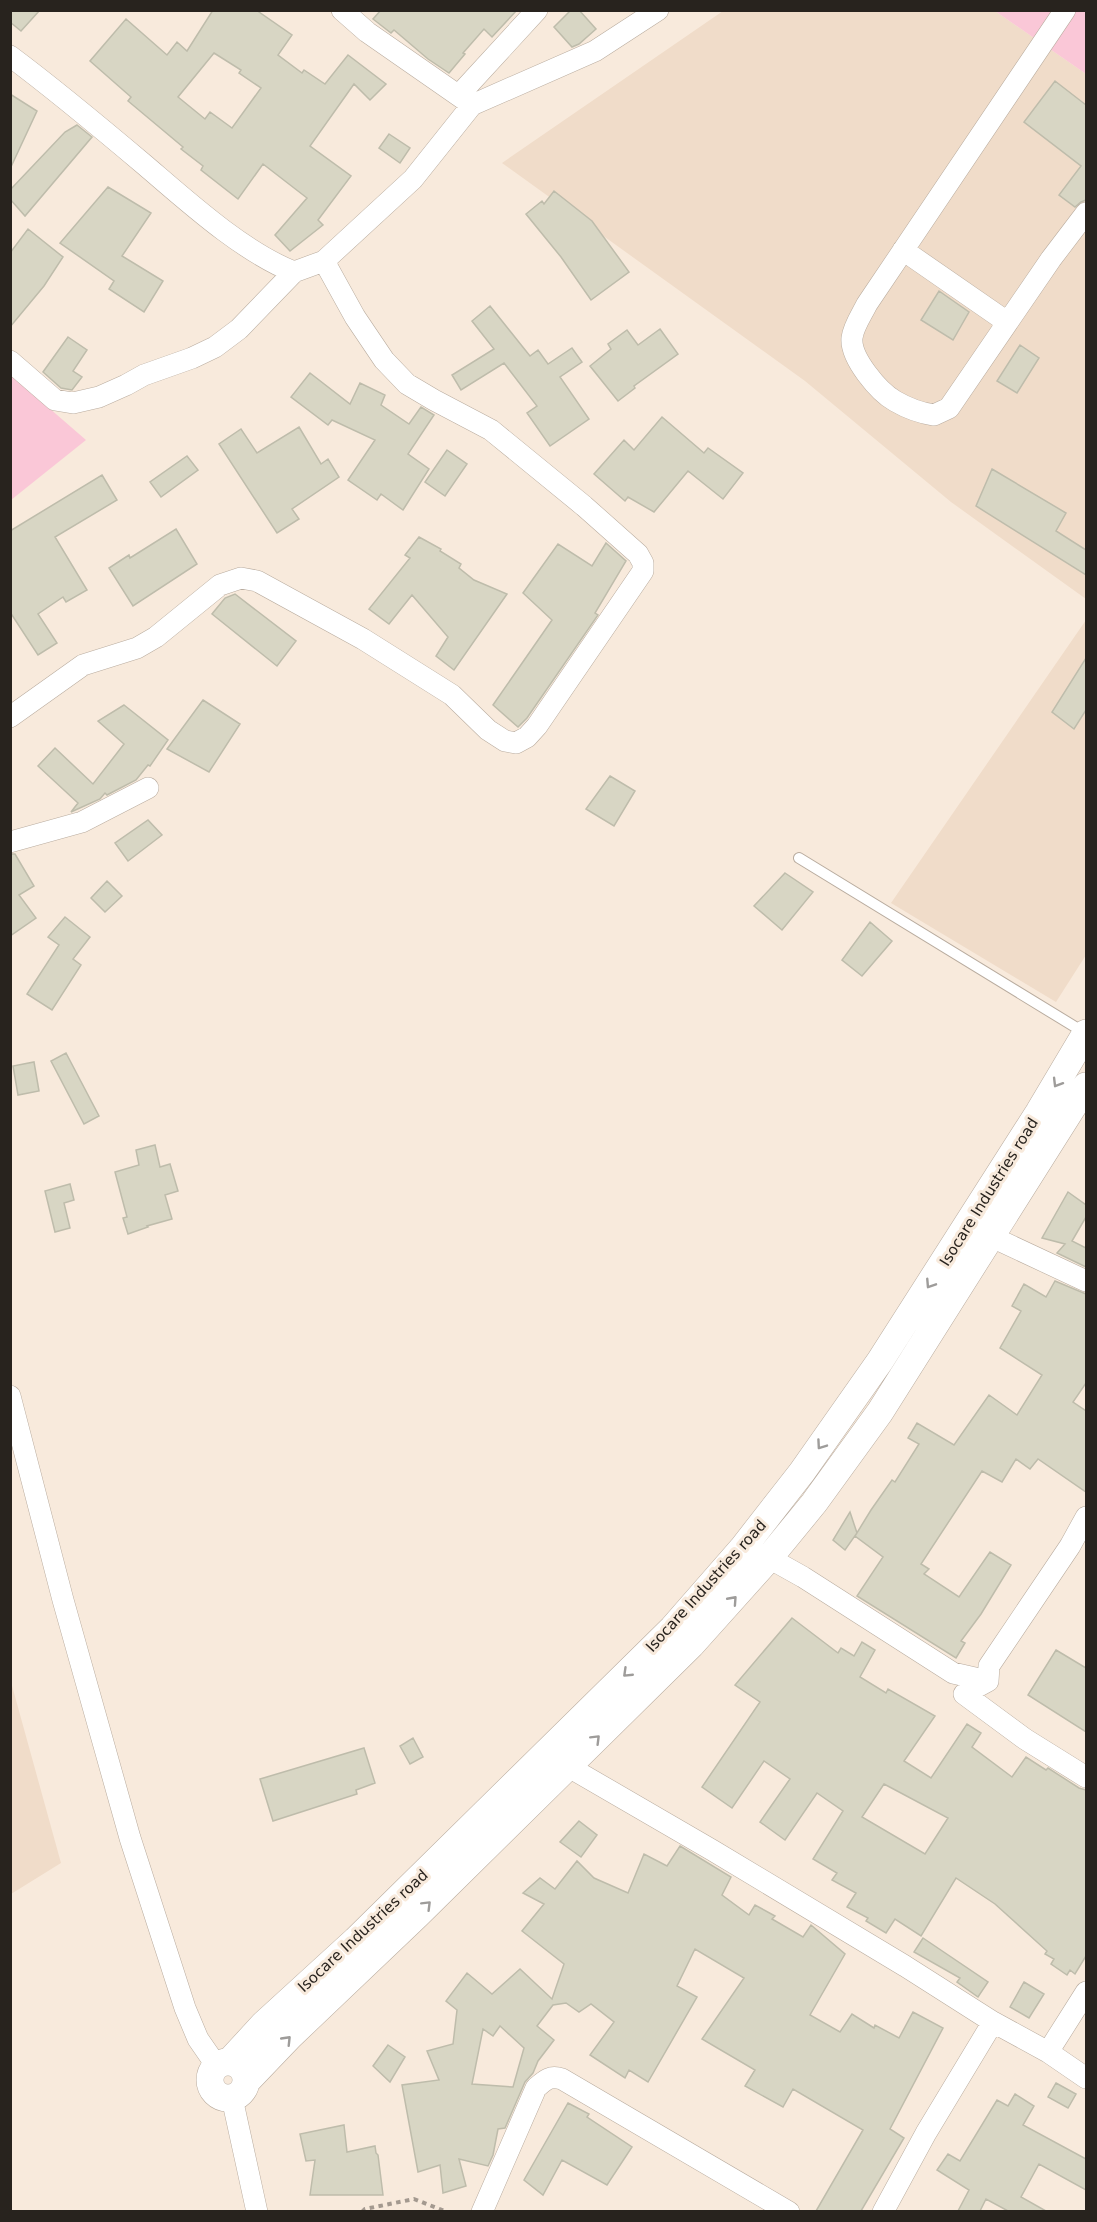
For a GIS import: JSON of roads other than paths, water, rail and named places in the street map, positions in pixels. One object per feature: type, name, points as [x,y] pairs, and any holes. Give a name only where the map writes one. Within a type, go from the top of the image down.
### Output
[{"type":"street","points":[[342,10],[367,32],[466,100]]},
{"type":"street","points":[[10,361],[55,399],[73,403],[99,396],[144,375],[215,347],[238,329],[294,272],[324,261],[413,179],[466,100],[537,10]]},
{"type":"street","points":[[466,100],[596,51],[658,10]]},
{"type":"street","points":[[1065,10],[867,304],[852,338],[855,357],[866,373],[893,400],[917,412],[934,416],[949,408],[1051,259],[1086,213]]},
{"type":"street","points":[[10,56],[67,99],[189,203],[273,264],[294,272]]},
{"type":"street","points":[[903,250],[1007,322]]},
{"type":"street","points":[[10,717],[82,665],[137,648],[156,637],[220,585],[241,578],[257,581],[363,639],[452,695],[488,730],[505,741],[516,743],[527,737],[537,726],[643,571],[643,563],[638,554],[584,506],[491,430],[407,384],[384,360],[355,317],[324,261]]},
{"type":"street","points":[[10,842],[82,822],[148,788]]},
{"type":"street","name":"Isocare Industries road","points":[[231,2077],[264,2024],[356,1940],[673,1628],[742,1549],[802,1472],[880,1361],[1033,1122],[1086,1034]]},
{"type":"street","name":"Isocare Industries road","points":[[231,2077],[290,2036],[691,1645],[769,1558],[814,1503],[880,1412],[1086,1086]]},
{"type":"street","points":[[992,1237],[1086,1281]]},
{"type":"street","points":[[10,1396],[63,1600],[130,1838],[185,2008],[198,2039],[231,2077],[257,2211]]},
{"type":"street","points":[[988,1681],[989,1666],[1070,1546],[1086,1517]]},
{"type":"street","points":[[769,1558],[803,1577],[953,1673],[988,1681]]},
{"type":"street","points":[[988,1681],[964,1694],[1025,1739],[1086,1777]]},
{"type":"street","points":[[568,1767],[743,1868],[993,2022],[1048,2052],[1086,2078]]},
{"type":"street","points":[[1048,2052],[1086,1992]]},
{"type":"street","points":[[882,2211],[993,2022]]},
{"type":"street","points":[[482,2211],[536,2088],[554,2076],[789,2211]]},
{"type":"lane","points":[[799,858],[1086,1034]]}]
